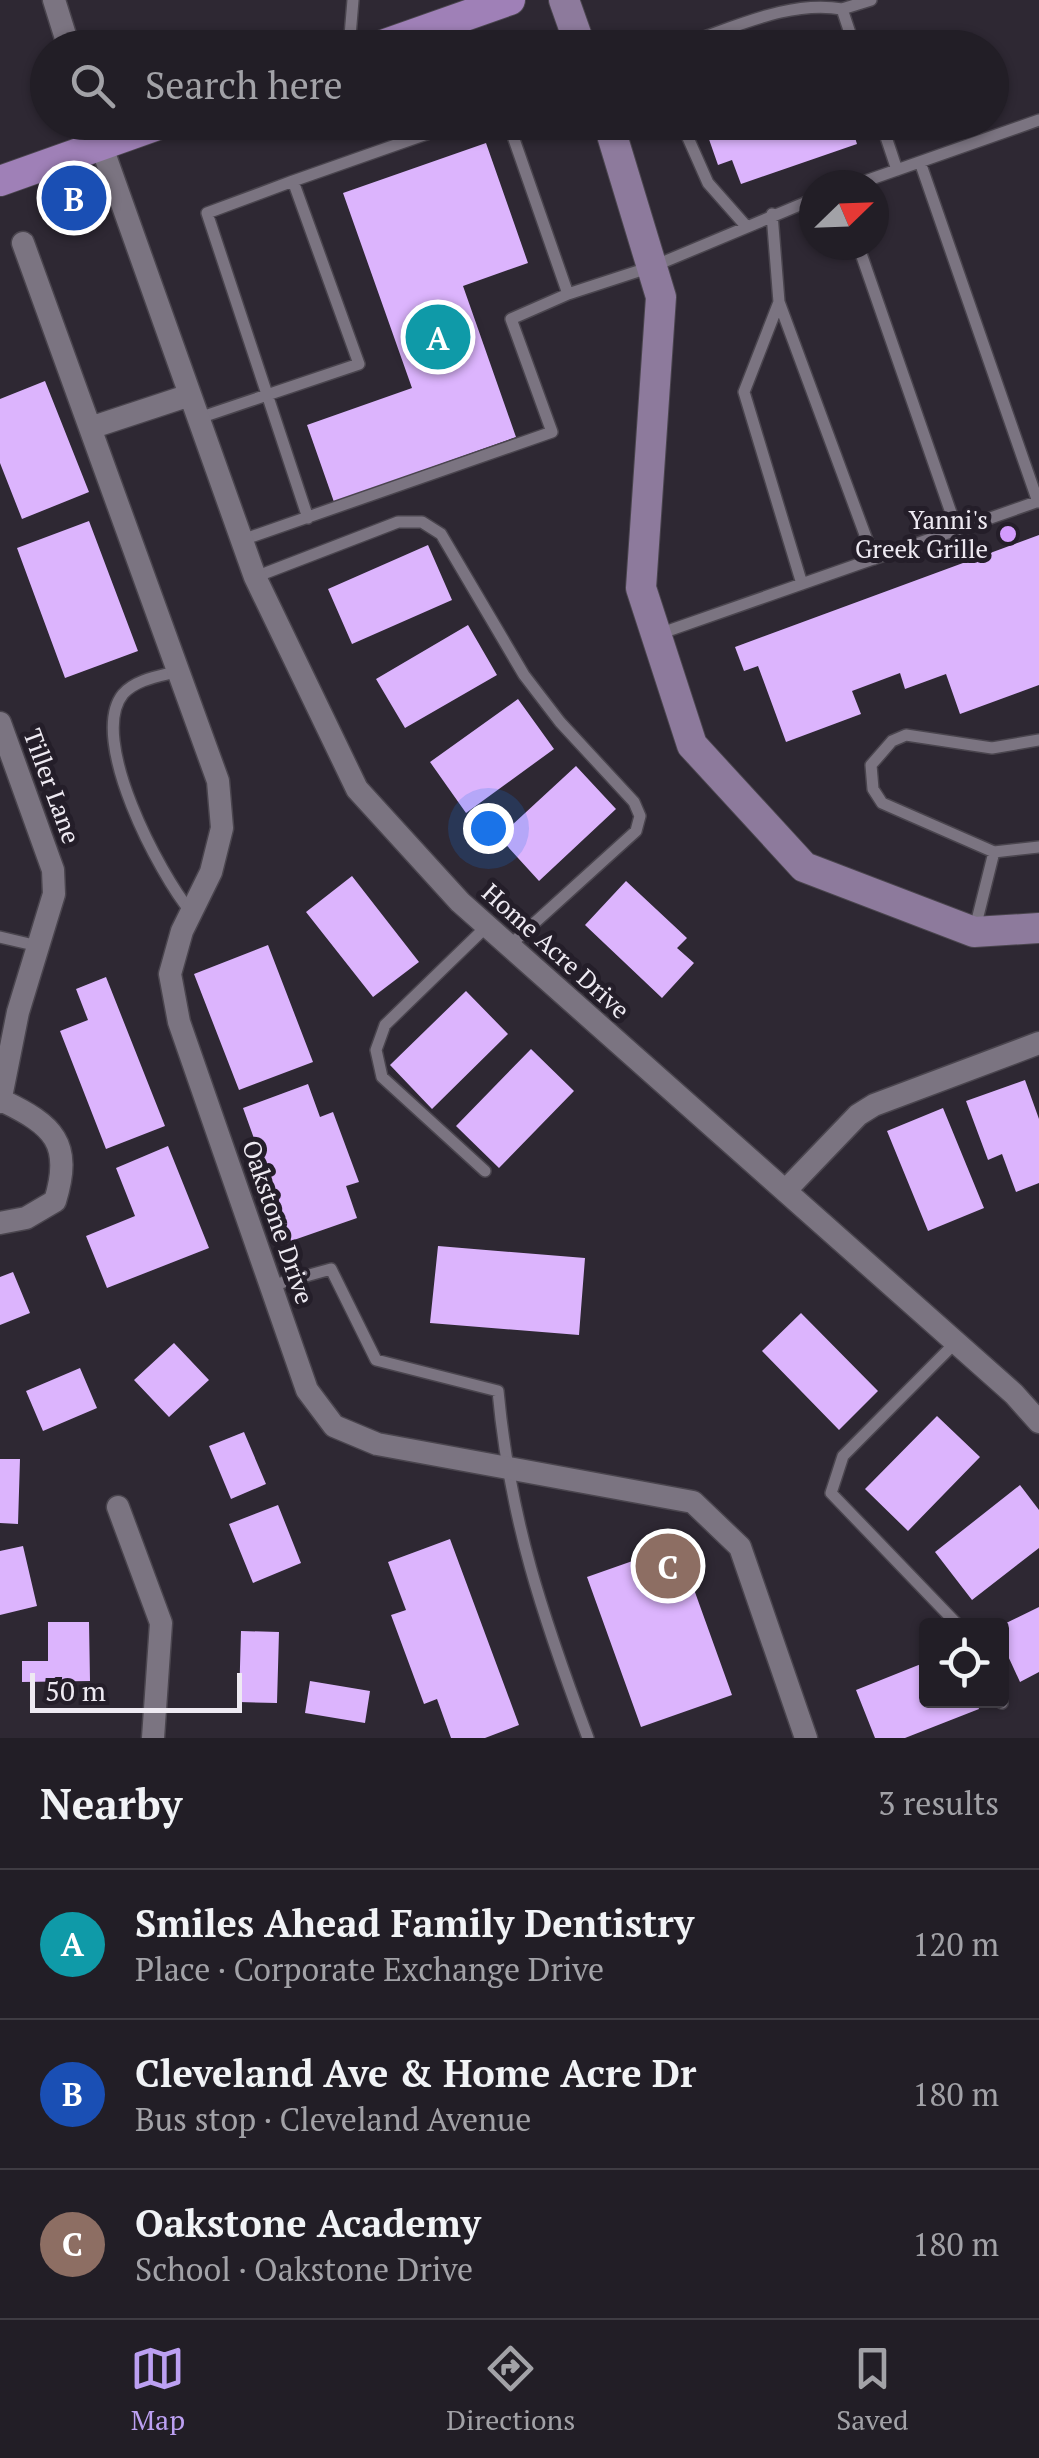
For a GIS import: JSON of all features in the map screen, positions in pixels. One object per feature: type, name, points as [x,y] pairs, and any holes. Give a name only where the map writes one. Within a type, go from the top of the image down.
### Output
[{"type":"main road","points":[[425,30],[510,0]]},
{"type":"main road","points":[[0,181],[85,140]]},
{"type":"street","points":[[54,0],[63,30]]},
{"type":"street","points":[[564,0],[575,30]]},
{"type":"street","name":"Home Acre Drive","points":[[99,140],[187,396],[255,577],[358,789],[487,926],[956,1342],[1039,1422]]},
{"type":"street","points":[[614,140],[654,266],[660,317],[641,588],[692,745],[804,866],[974,932],[1039,928]]},
{"type":"street","name":"Oakstone Drive","points":[[23,244],[93,427],[218,781],[222,828],[211,872],[191,912],[170,974],[179,1022],[306,1390],[334,1426],[377,1444],[693,1502],[740,1547],[806,1738]]},
{"type":"street","points":[[93,427],[187,396]]},
{"type":"street","name":"Tiller Lane","points":[[0,723],[53,870],[54,894],[18,1012],[2,1101],[41,1119],[60,1144],[64,1173],[55,1201],[26,1218],[0,1223]]},
{"type":"street","points":[[786,1190],[858,1115],[874,1104],[1039,1043]]},
{"type":"street","points":[[118,1507],[162,1623],[153,1738]]},
{"type":"lane","points":[[350,30],[353,0]]},
{"type":"lane","points":[[725,30],[817,3],[842,10],[871,0]]},
{"type":"lane","points":[[842,10],[849,30]]},
{"type":"lane","points":[[1009,131],[1039,120]]},
{"type":"lane","points":[[308,518],[207,213],[410,140]]},
{"type":"lane","points":[[514,140],[568,294]]},
{"type":"lane","points":[[689,140],[708,183],[746,226]]},
{"type":"lane","points":[[887,140],[898,170]]},
{"type":"lane","points":[[889,173],[982,140]]},
{"type":"lane","points":[[656,635],[1038,501],[920,162]]},
{"type":"lane","points":[[196,419],[359,364],[293,181]]},
{"type":"lane","points":[[242,540],[552,432],[511,319],[568,294],[654,266],[799,204]]},
{"type":"lane","points":[[772,214],[779,302],[874,559]]},
{"type":"lane","points":[[863,260],[957,530]]},
{"type":"lane","points":[[779,302],[744,392],[802,584]]},
{"type":"lane","points":[[255,577],[398,522],[422,522],[441,534],[524,676],[560,722],[634,802],[640,816],[636,831],[509,946]]},
{"type":"lane","points":[[179,671],[134,684],[114,710],[112,728],[127,787],[155,862],[191,912]]},
{"type":"lane","points":[[1039,740],[992,748],[906,734],[892,741],[872,765],[872,789],[882,803],[994,852],[1039,846]]},
{"type":"lane","points":[[974,932],[994,852]]},
{"type":"lane","points":[[485,1171],[382,1078],[376,1050],[385,1025],[487,926]]},
{"type":"lane","points":[[0,938],[38,946]]},
{"type":"lane","points":[[270,1286],[331,1269],[376,1360],[498,1391],[505,1466],[535,1594],[588,1738]]},
{"type":"lane","points":[[951,1618],[830,1493],[843,1456],[956,1342]]},
{"type":"building","points":[[709,140],[856,140],[857,144],[741,184],[732,160],[718,165]]},
{"type":"building","points":[[486,143],[528,263],[463,286],[516,437],[334,502],[307,425],[412,388],[343,193]]},
{"type":"building","points":[[45,381],[89,492],[22,519],[0,463],[0,399]]},
{"type":"building","points":[[89,521],[138,651],[65,678],[17,548]]},
{"type":"building","points":[[1039,535],[1039,685],[960,714],[946,674],[905,689],[900,673],[852,691],[861,714],[786,742],[758,666],[744,671],[735,647]]},
{"type":"building","points":[[428,545],[452,600],[352,644],[328,589]]},
{"type":"building","points":[[468,625],[497,675],[405,728],[376,679]]},
{"type":"building","points":[[518,699],[554,749],[466,813],[430,762]]},
{"type":"building","points":[[576,766],[616,809],[539,881],[499,837]]},
{"type":"building","points":[[352,876],[419,962],[373,997],[306,912]]},
{"type":"building","points":[[626,881],[687,938],[677,948],[694,963],[662,998],[585,925]]},
{"type":"building","points":[[268,945],[313,1062],[239,1090],[194,974]]},
{"type":"building","points":[[106,977],[165,1126],[106,1149],[60,1031],[88,1020],[76,989]]},
{"type":"building","points":[[466,991],[508,1034],[432,1109],[390,1065]]},
{"type":"building","points":[[531,1049],[574,1091],[499,1168],[456,1126]]},
{"type":"building","points":[[1025,1080],[1039,1119],[1039,1183],[1016,1192],[1002,1154],[988,1160],[966,1101]]},
{"type":"building","points":[[308,1084],[320,1117],[333,1112],[359,1182],[346,1186],[357,1218],[291,1241],[243,1108]]},
{"type":"building","points":[[943,1108],[984,1208],[928,1231],[887,1131]]},
{"type":"building","points":[[168,1146],[209,1248],[107,1288],[86,1236],[135,1216],[116,1168]]},
{"type":"building","points":[[438,1246],[585,1258],[579,1335],[430,1323]]},
{"type":"building","points":[[13,1272],[30,1313],[0,1325],[0,1277]]},
{"type":"building","points":[[801,1313],[878,1391],[839,1430],[762,1351]]},
{"type":"building","points":[[174,1343],[209,1380],[169,1417],[134,1380]]},
{"type":"building","points":[[80,1368],[97,1408],[43,1431],[26,1391]]},
{"type":"building","points":[[937,1416],[980,1457],[908,1531],[865,1489]]},
{"type":"building","points":[[244,1432],[266,1484],[231,1499],[209,1446]]},
{"type":"building","points":[[0,1459],[20,1459],[18,1524],[0,1523]]},
{"type":"building","points":[[1020,1485],[1039,1510],[1039,1548],[972,1600],[935,1552]]},
{"type":"building","points":[[278,1505],[301,1563],[253,1583],[229,1524]]},
{"type":"building","points":[[450,1539],[519,1725],[485,1738],[451,1738],[437,1699],[424,1704],[391,1615],[406,1610],[388,1562]]},
{"type":"building","points":[[678,1545],[732,1695],[641,1727],[587,1577]]},
{"type":"building","points":[[23,1546],[37,1606],[0,1615],[0,1551]]},
{"type":"building","points":[[1039,1607],[1039,1672],[1020,1682],[1009,1658],[1009,1622]]},
{"type":"building","points":[[48,1622],[89,1622],[90,1681],[22,1682],[22,1661],[48,1661]]},
{"type":"building","points":[[241,1631],[279,1632],[277,1703],[239,1702]]},
{"type":"building","points":[[919,1665],[919,1708],[979,1709],[905,1738],[875,1738],[856,1690]]},
{"type":"building","points":[[310,1681],[370,1691],[365,1723],[305,1713]]},
{"type":"place","name":"Cleveland Ave & Home Acre Dr","points":[[74,198]]},
{"type":"place","name":"Smiles Ahead Family Dentistry","points":[[438,337]]},
{"type":"place","name":"Yanni's Greek Grille","points":[[1008,534]]},
{"type":"place","name":"Oakstone Academy","points":[[668,1566]]}]
